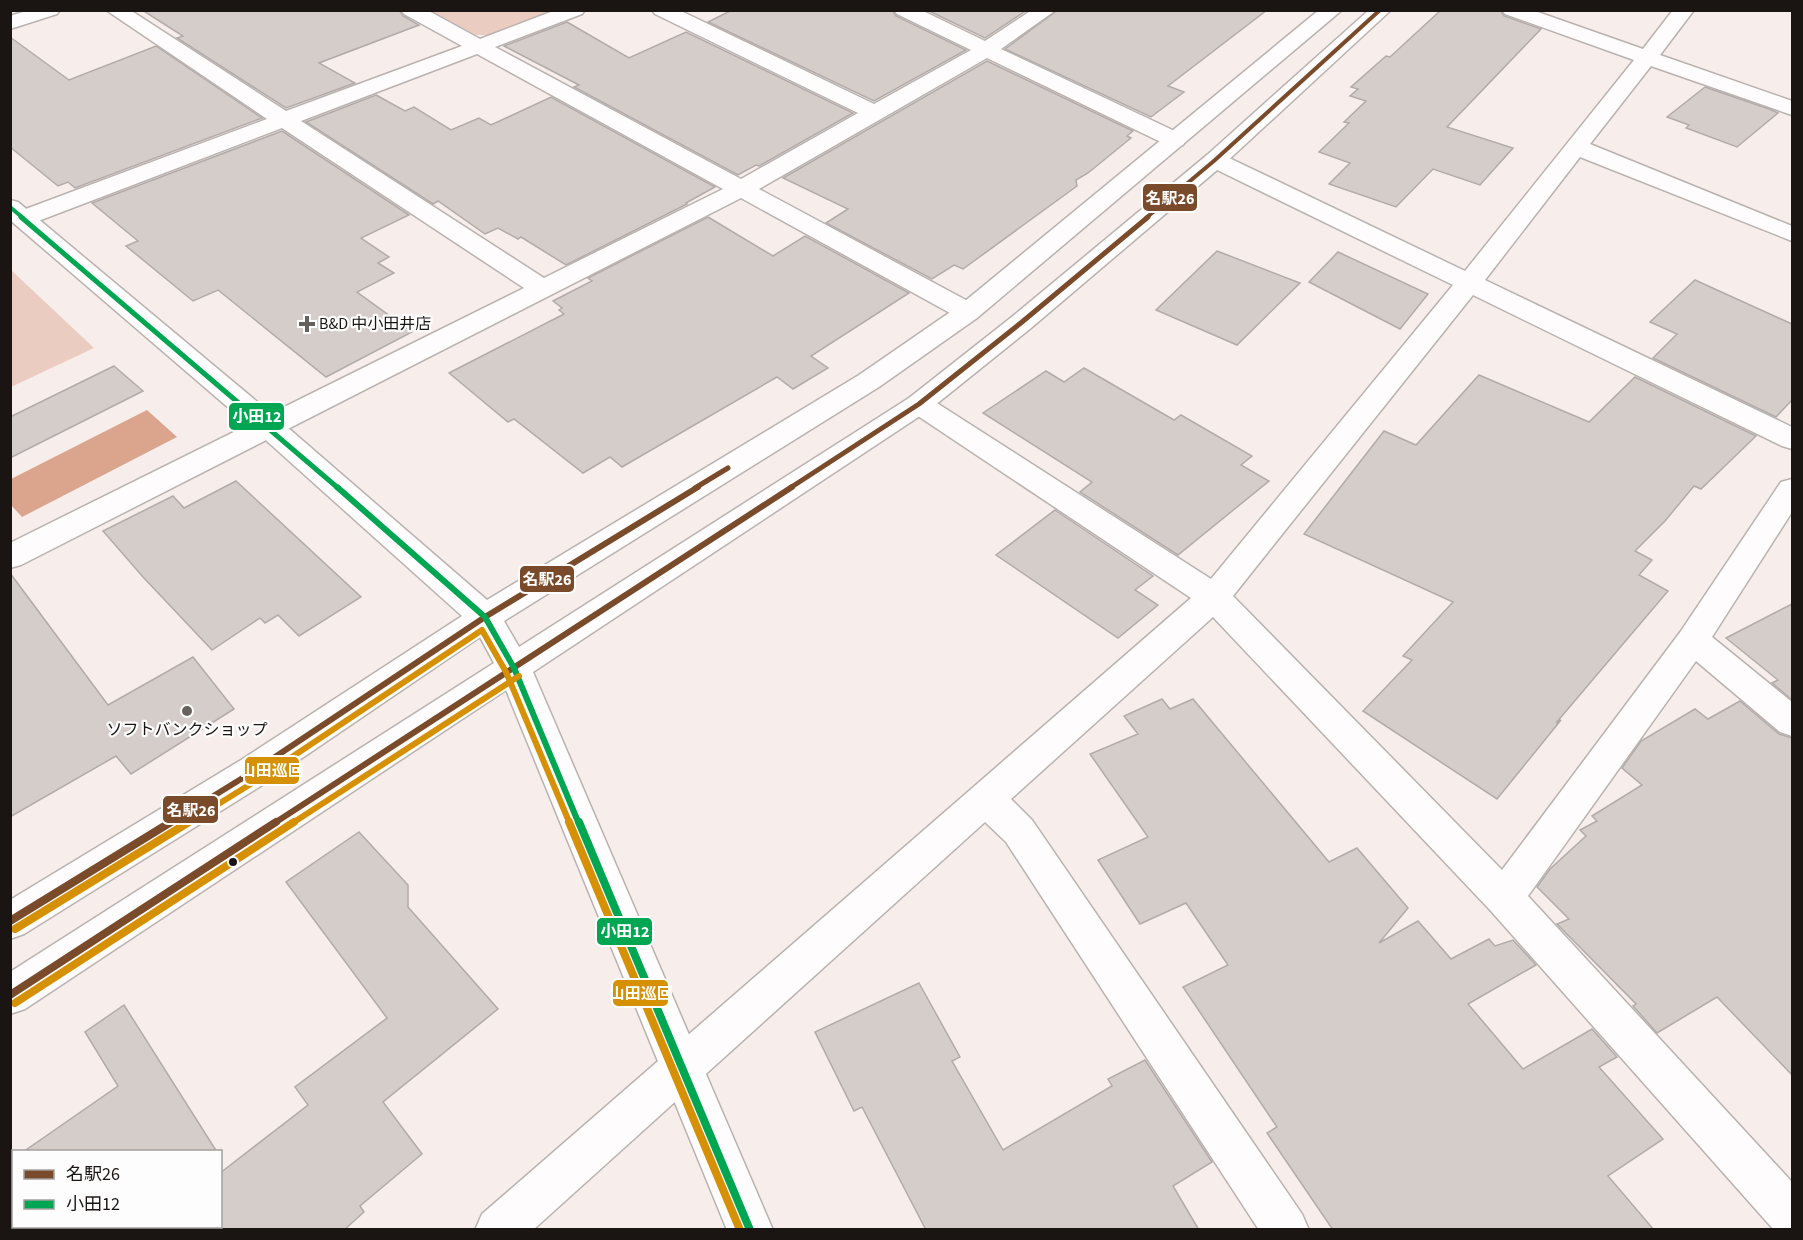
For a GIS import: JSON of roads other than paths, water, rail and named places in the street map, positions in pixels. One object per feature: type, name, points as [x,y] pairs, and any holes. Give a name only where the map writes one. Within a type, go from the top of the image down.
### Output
[{"type":"street","points":[[10,22],[50,10]]},
{"type":"street","points":[[116,10],[543,289]]},
{"type":"street","points":[[411,10],[968,312]]},
{"type":"street","points":[[17,212],[286,119],[575,10]]},
{"type":"street","points":[[662,10],[876,113]]},
{"type":"street","points":[[904,10],[1175,140]]},
{"type":"street","points":[[10,557],[743,188],[986,50],[1046,10]]},
{"type":"street","points":[[10,921],[254,771],[485,617],[869,381],[968,312],[1332,10]]},
{"type":"street","points":[[10,995],[918,404],[1022,322],[1215,160],[1381,10]]},
{"type":"street","points":[[1512,10],[1792,108]]},
{"type":"street","points":[[498,1230],[1214,597],[1469,283],[1684,10]]},
{"type":"street","points":[[1576,147],[1792,234]]},
{"type":"street","points":[[1215,160],[1792,439]]},
{"type":"street","points":[[17,212],[269,427],[485,617],[514,668],[750,1230]]},
{"type":"street","points":[[918,404],[1214,597],[1504,898],[1792,1215]]},
{"type":"street","points":[[1504,898],[1693,640],[1792,489]]},
{"type":"street","points":[[1693,640],[1792,722]]},
{"type":"street","points":[[987,800],[1019,831],[1286,1230]]},
{"type":"place","name":"B&D 中小田井店","points":[[307,324]]},
{"type":"place","name":"ソフトバンクショップ","points":[[187,711]]}]
